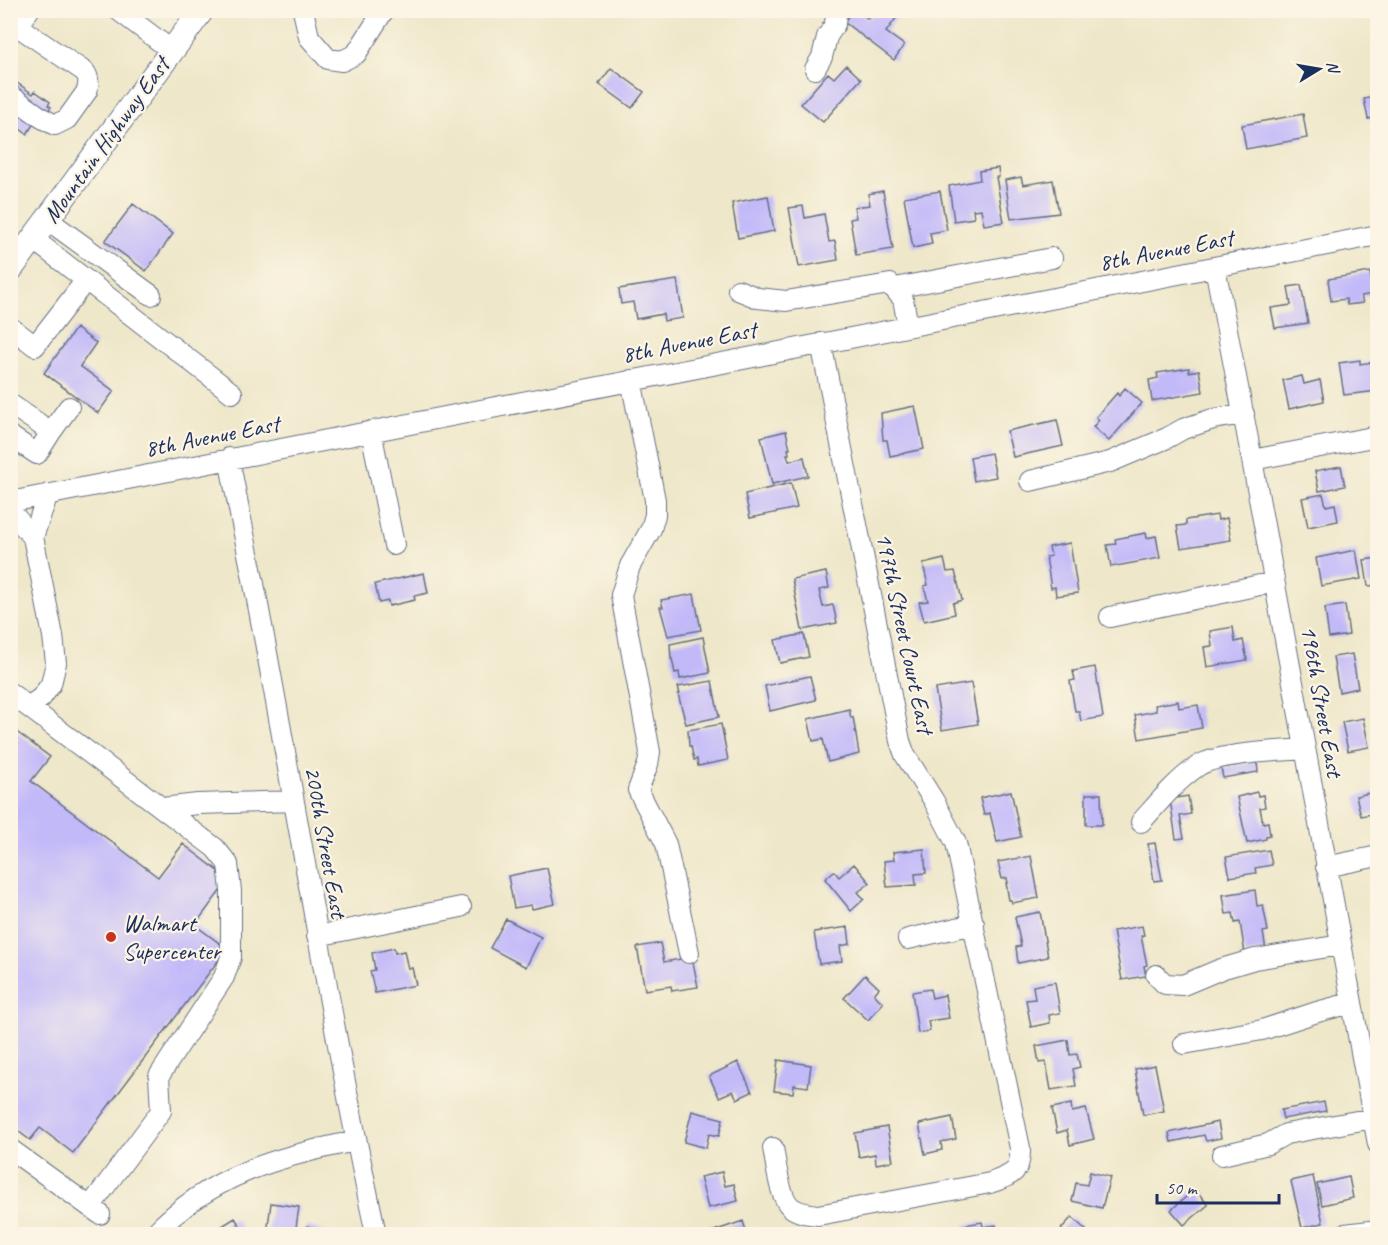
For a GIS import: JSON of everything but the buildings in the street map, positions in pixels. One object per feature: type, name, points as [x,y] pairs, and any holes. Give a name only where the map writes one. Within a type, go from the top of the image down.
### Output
[{"type":"main road","name":"Mountain Highway East","points":[[10,270],[202,10]]},
{"type":"street","points":[[10,95],[55,125],[67,119],[89,85],[84,72],[17,26],[29,10]]},
{"type":"street","points":[[118,10],[171,50]]},
{"type":"street","points":[[303,10],[309,37],[328,59],[342,61],[356,54],[384,10]]},
{"type":"street","points":[[815,69],[822,57],[827,37],[835,24],[836,15],[833,10]]},
{"type":"street","points":[[48,220],[151,295]]},
{"type":"street","name":"8th Avenue East","points":[[10,502],[1377,235]]},
{"type":"street","points":[[33,239],[232,393]]},
{"type":"street","points":[[895,288],[1052,258]]},
{"type":"street","name":"196th Street East","points":[[1215,267],[1244,414],[1377,1144]]},
{"type":"street","points":[[10,327],[35,346],[86,280]]},
{"type":"street","points":[[738,290],[758,298],[786,301],[884,283],[890,284],[903,299],[908,326]]},
{"type":"street","name":"197th Street Court East","points":[[773,1148],[780,1185],[790,1206],[804,1213],[818,1215],[990,1183],[1008,1176],[1019,1168],[1021,1162],[1020,1148],[956,843],[934,801],[905,755],[900,741],[821,342]]},
{"type":"street","points":[[631,380],[655,500],[655,515],[651,529],[630,566],[621,595],[650,752],[638,790],[666,844],[689,953]]},
{"type":"street","points":[[10,404],[51,432]]},
{"type":"street","points":[[12,439],[37,454],[69,407]]},
{"type":"street","points":[[1030,481],[1110,462],[1183,429],[1213,419],[1244,414]]},
{"type":"street","points":[[371,430],[394,545]]},
{"type":"street","points":[[1252,460],[1377,436]]},
{"type":"street","name":"200th Street East","points":[[229,458],[317,936],[376,1234]]},
{"type":"street","points":[[33,537],[48,494]]},
{"type":"street","points":[[10,511],[33,537],[53,636],[56,663],[51,684],[41,698],[29,706]]},
{"type":"street","points":[[1110,617],[1274,582]]},
{"type":"street","points":[[10,693],[215,848],[228,864],[231,891],[231,957],[224,976],[159,1076],[161,1111],[95,1211],[10,1149]]},
{"type":"street","points":[[1141,822],[1171,788],[1200,764],[1236,755],[1305,749]]},
{"type":"street","points":[[162,808],[198,804],[293,801]]},
{"type":"street","points":[[1326,867],[1377,856]]},
{"type":"street","points":[[317,936],[461,907]]},
{"type":"street","points":[[908,939],[974,924]]},
{"type":"street","points":[[1156,975],[1165,984],[1183,985],[1221,969],[1256,959],[1341,945]]},
{"type":"street","points":[[1184,1044],[1262,1030],[1352,1003]]},
{"type":"street","points":[[1222,1155],[1268,1144],[1286,1134],[1373,1118]]},
{"type":"street","points":[[154,1234],[214,1186],[251,1168],[305,1151],[356,1141]]},
{"type":"street","points":[[1345,1234],[1377,1230]]},
{"type":"place","name":"Walmart Supercenter","points":[[111,937]]}]
